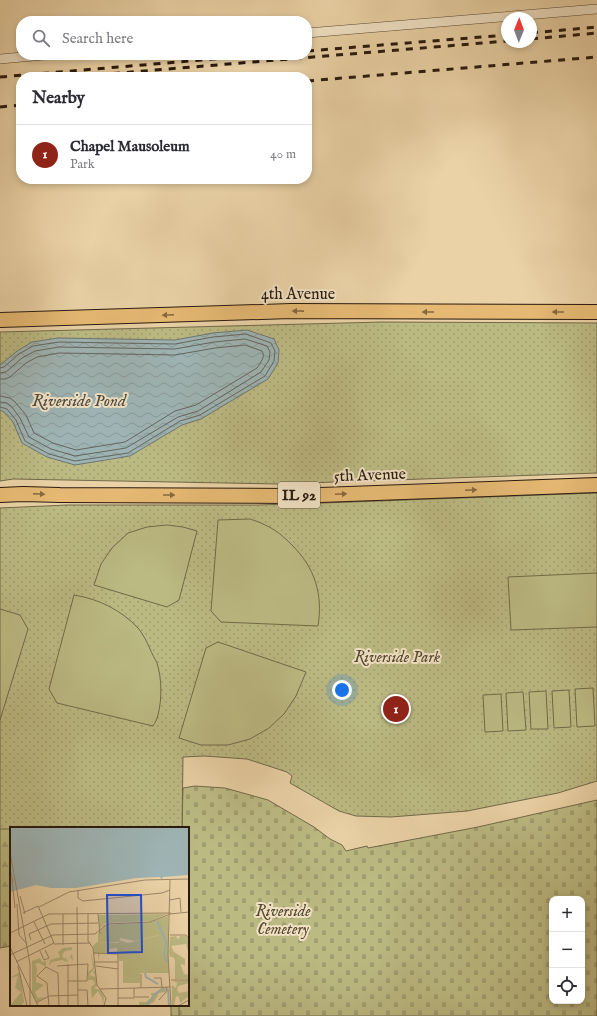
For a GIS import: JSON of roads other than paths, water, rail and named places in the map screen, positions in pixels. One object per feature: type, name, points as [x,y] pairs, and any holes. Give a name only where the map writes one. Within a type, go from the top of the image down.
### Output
[{"type":"main road","name":"4th Avenue","points":[[0,320],[291,311],[597,312]]},
{"type":"main road","name":"5th Avenue","points":[[0,495],[292,496],[597,485]]},
{"type":"street","points":[[312,33],[597,9]]},
{"type":"street","points":[[0,59],[16,58]]},
{"type":"water","name":"Riverside Pond","points":[[247,330],[274,339],[279,350],[278,363],[268,379],[201,419],[182,425],[130,456],[75,465],[47,457],[22,443],[13,422],[4,412],[0,410],[0,365],[17,351],[32,342],[58,338],[175,340],[213,333]]},
{"type":"railway","points":[[537,32],[597,27]]},
{"type":"railway","points":[[537,38],[597,33]]},
{"type":"railway","points":[[312,51],[501,35]]},
{"type":"railway","points":[[312,57],[501,41]]},
{"type":"railway","points":[[312,81],[597,57]]},
{"type":"railway","points":[[59,72],[202,60]]},
{"type":"railway","points":[[132,72],[277,60]]},
{"type":"railway","points":[[0,77],[16,76]]},
{"type":"railway","points":[[0,107],[16,105]]},
{"type":"place","name":"Chapel Mausoleum","points":[[396,709]]},
{"type":"park label","name":"Riverside Park","points":[[397,658]]},
{"type":"park label","name":"Riverside Cemetery","points":[[283,921]]}]
